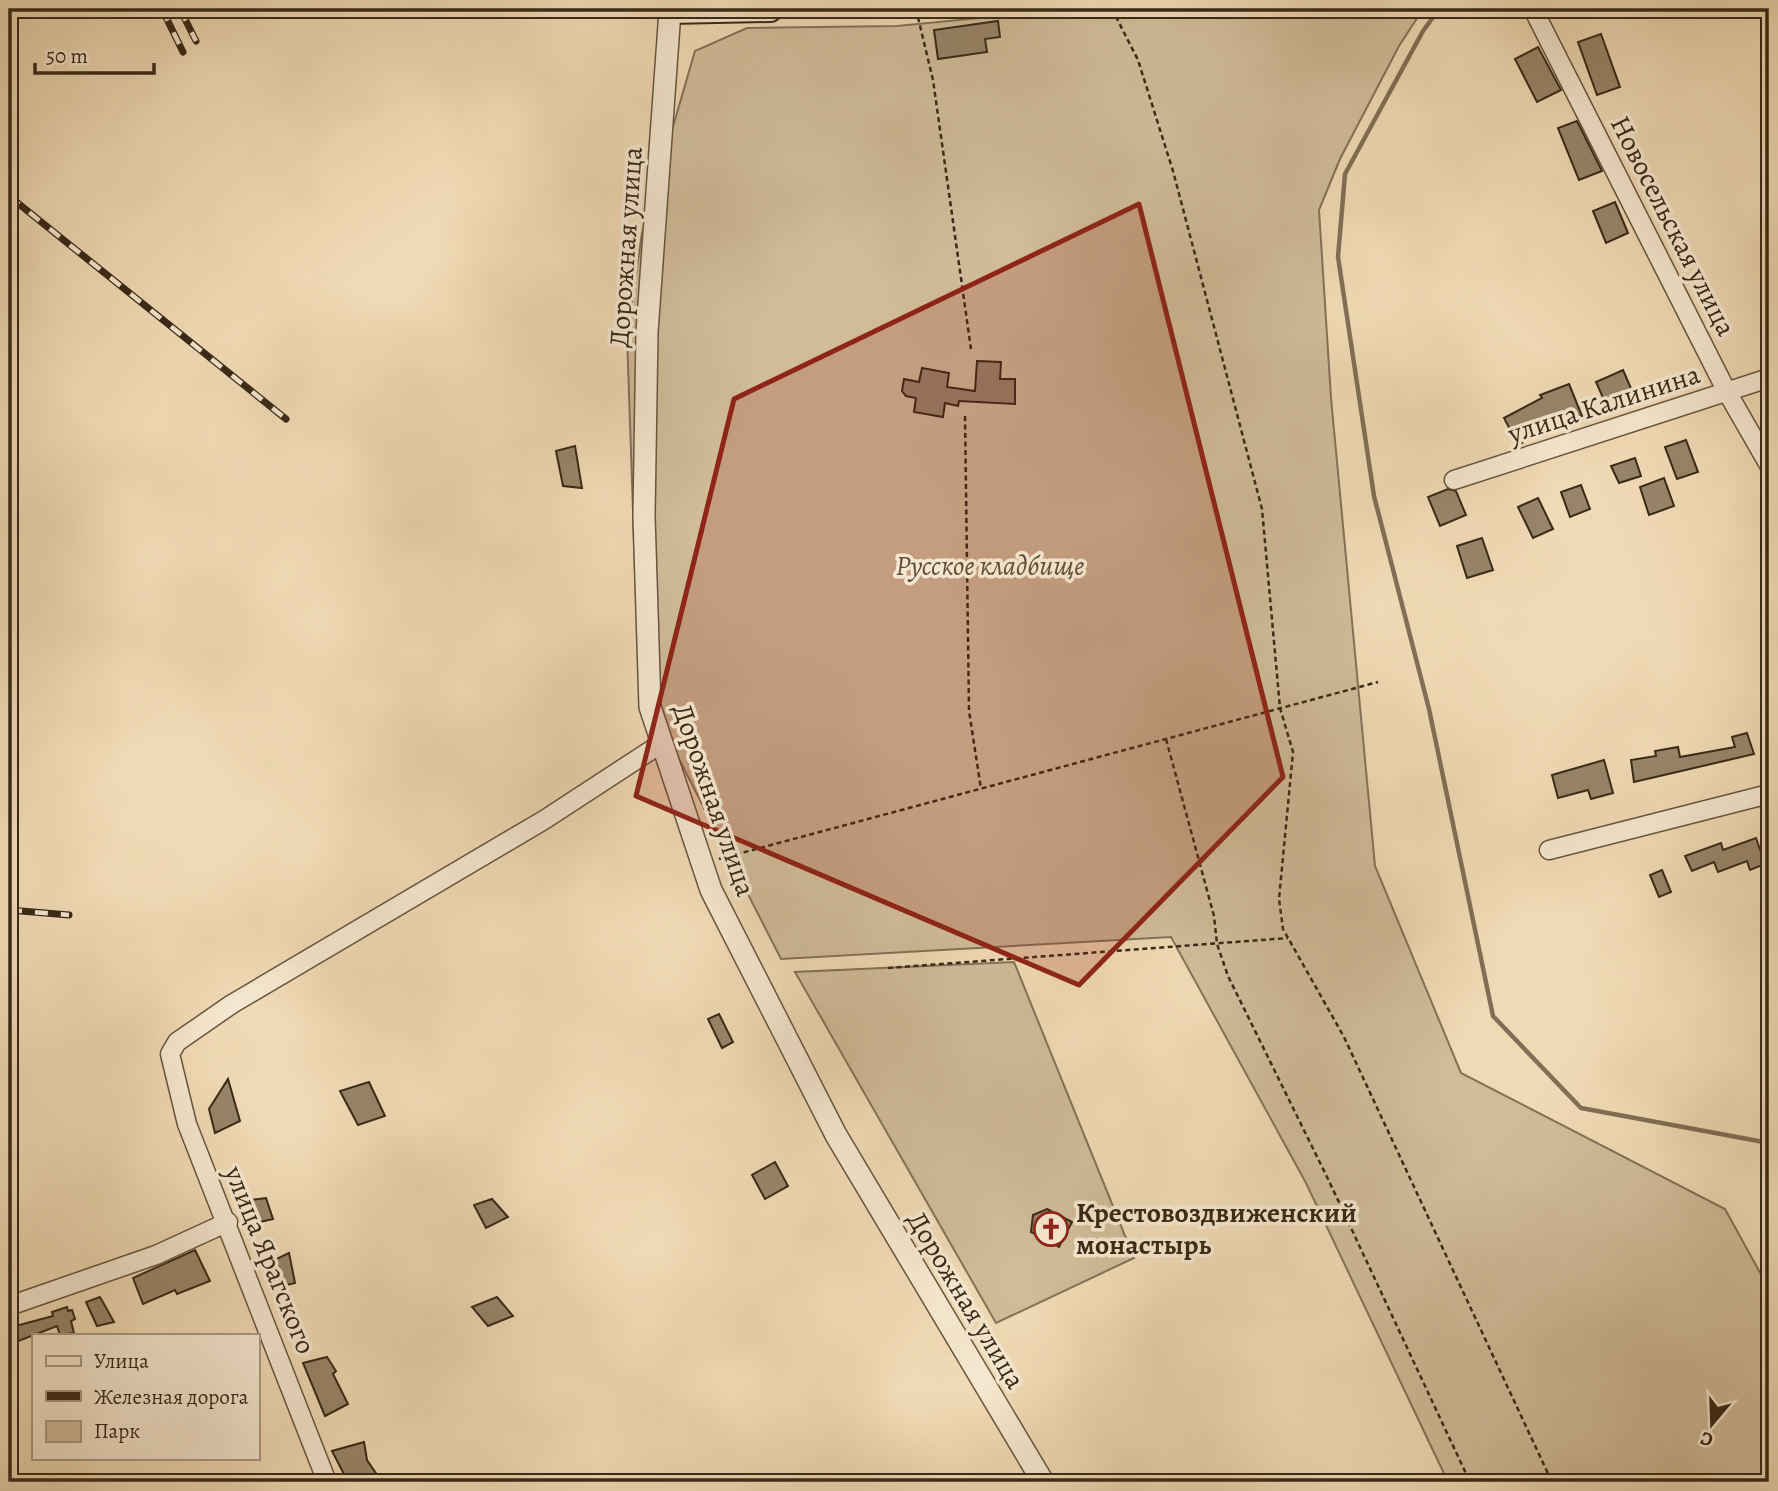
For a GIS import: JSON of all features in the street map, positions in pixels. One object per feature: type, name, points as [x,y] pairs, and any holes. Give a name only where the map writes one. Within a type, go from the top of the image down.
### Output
[{"type":"main road","points":[[670,10],[770,9]]},
{"type":"street","name":"Новосельская улица","points":[[1533,9],[1727,392],[1769,465]]},
{"type":"street","name":"Дорожная улица","points":[[670,10],[647,331],[643,516],[650,707],[711,890],[836,1135],[1043,1482]]},
{"type":"street","name":"улица Калинина","points":[[1454,480],[1769,378]]},
{"type":"street","name":"улица Ярагского","points":[[327,1482],[228,1222],[187,1124],[170,1054],[177,1042],[232,1004],[544,820],[662,743]]},
{"type":"street","points":[[1549,850],[1769,794]]},
{"type":"street","points":[[9,1306],[156,1255],[228,1222]]},
{"type":"path","points":[[916,9],[933,80],[971,349]]},
{"type":"path","points":[[1112,9],[1138,60],[1173,171],[1262,509],[1280,708],[1293,752],[1279,899],[1283,929],[1344,1037],[1552,1482]]},
{"type":"path","points":[[965,416],[968,711],[981,789]]},
{"type":"path","points":[[702,864],[1378,682]]},
{"type":"path","points":[[1166,739],[1214,916],[1216,944],[1228,976],[1335,1194],[1470,1482]]},
{"type":"path","points":[[888,968],[1288,938]]},
{"type":"highlighted area","points":[[1139,204],[1283,777],[1079,985],[636,796],[734,399]]},
{"type":"green space","name":"Русское кладбище","points":[[1071,9],[1423,9],[1399,46],[1340,159],[1319,210],[1331,398],[1375,866],[1461,1073],[1725,1209],[1769,1289],[1769,1482],[1448,1482],[1306,1183],[1171,937],[781,959],[652,706],[636,599],[627,335],[642,233],[695,51],[747,28],[897,26]]},
{"type":"green space","points":[[1014,962],[1134,1258],[996,1323],[795,972]]},
{"type":"building","points":[[998,21],[1000,37],[985,39],[987,52],[938,59],[934,30]]},
{"type":"building","points":[[1601,34],[1620,87],[1597,95],[1578,42]]},
{"type":"building","points":[[1538,47],[1561,90],[1537,102],[1515,59]]},
{"type":"building","points":[[1577,121],[1602,171],[1579,180],[1558,128]]},
{"type":"building","points":[[1615,202],[1628,233],[1606,243],[1593,211]]},
{"type":"building","points":[[977,361],[1001,362],[1000,379],[1015,379],[1015,404],[959,401],[958,406],[945,403],[943,417],[914,412],[916,398],[906,396],[902,391],[904,379],[919,382],[922,368],[949,373],[947,387],[975,391]]},
{"type":"building","points":[[1623,370],[1636,400],[1609,411],[1596,382]]},
{"type":"building","points":[[1569,384],[1582,416],[1518,445],[1504,418],[1542,398],[1540,395]]},
{"type":"building","points":[[1686,440],[1698,472],[1677,479],[1665,447]]},
{"type":"building","points":[[575,446],[582,488],[563,486],[556,451]]},
{"type":"building","points":[[1635,458],[1641,476],[1619,483],[1611,466]]},
{"type":"building","points":[[1664,478],[1674,506],[1649,515],[1640,487]]},
{"type":"building","points":[[1581,485],[1590,509],[1570,517],[1561,492]]},
{"type":"building","points":[[1448,489],[1456,491],[1466,515],[1440,526],[1428,497]]},
{"type":"building","points":[[1538,498],[1553,529],[1533,538],[1518,507]]},
{"type":"building","points":[[1482,538],[1493,570],[1467,578],[1457,546]]},
{"type":"building","points":[[1747,733],[1754,754],[1634,782],[1631,760],[1656,756],[1655,751],[1678,747],[1680,757],[1735,747],[1732,737]]},
{"type":"building","points":[[1604,760],[1613,793],[1591,799],[1588,790],[1558,798],[1552,775]]},
{"type":"building","points":[[1756,838],[1765,864],[1750,870],[1747,861],[1718,872],[1714,862],[1692,871],[1685,856],[1721,843],[1723,850]]},
{"type":"building","points":[[1662,870],[1671,892],[1659,897],[1650,875]]},
{"type":"building","points":[[719,1014],[733,1042],[722,1048],[708,1019]]},
{"type":"building","points":[[228,1079],[240,1121],[215,1133],[209,1109]]},
{"type":"building","points":[[369,1082],[385,1116],[358,1125],[340,1091]]},
{"type":"building","points":[[775,1162],[788,1186],[765,1199],[752,1175]]},
{"type":"building","points":[[266,1198],[273,1219],[248,1225],[242,1201]]},
{"type":"building","points":[[492,1199],[508,1217],[486,1228],[474,1205]]},
{"type":"building","name":"Крестовоздвиженский монастырь","points":[[1047,1209],[1072,1222],[1059,1247],[1031,1232],[1033,1215]]},
{"type":"building","points":[[195,1250],[210,1281],[177,1294],[175,1290],[143,1304],[133,1278]]},
{"type":"building","points":[[289,1253],[295,1283],[274,1288],[266,1264]]},
{"type":"building","points":[[100,1297],[114,1322],[97,1326],[86,1302]]},
{"type":"building","points":[[497,1297],[513,1316],[488,1326],[472,1307]]},
{"type":"building","points":[[67,1307],[68,1311],[72,1310],[75,1319],[71,1321],[74,1333],[60,1334],[57,1326],[16,1342],[12,1327],[53,1316],[52,1312]]},
{"type":"building","points":[[327,1357],[336,1371],[333,1374],[348,1404],[325,1416],[303,1363]]},
{"type":"building","points":[[364,1442],[367,1460],[382,1482],[348,1482],[332,1451]]},
{"type":"waterway","points":[[1439,9],[1423,31],[1345,174],[1338,257],[1374,496],[1429,709],[1493,1016],[1581,1108],[1769,1143]]},
{"type":"railway","points":[[162,9],[183,52]]},
{"type":"railway","points":[[180,9],[196,41]]},
{"type":"railway","points":[[9,196],[286,419]]},
{"type":"railway","points":[[9,910],[69,915]]},
{"type":"place","name":"Крестовоздвиженский монастырь","points":[[1051,1229]]}]
